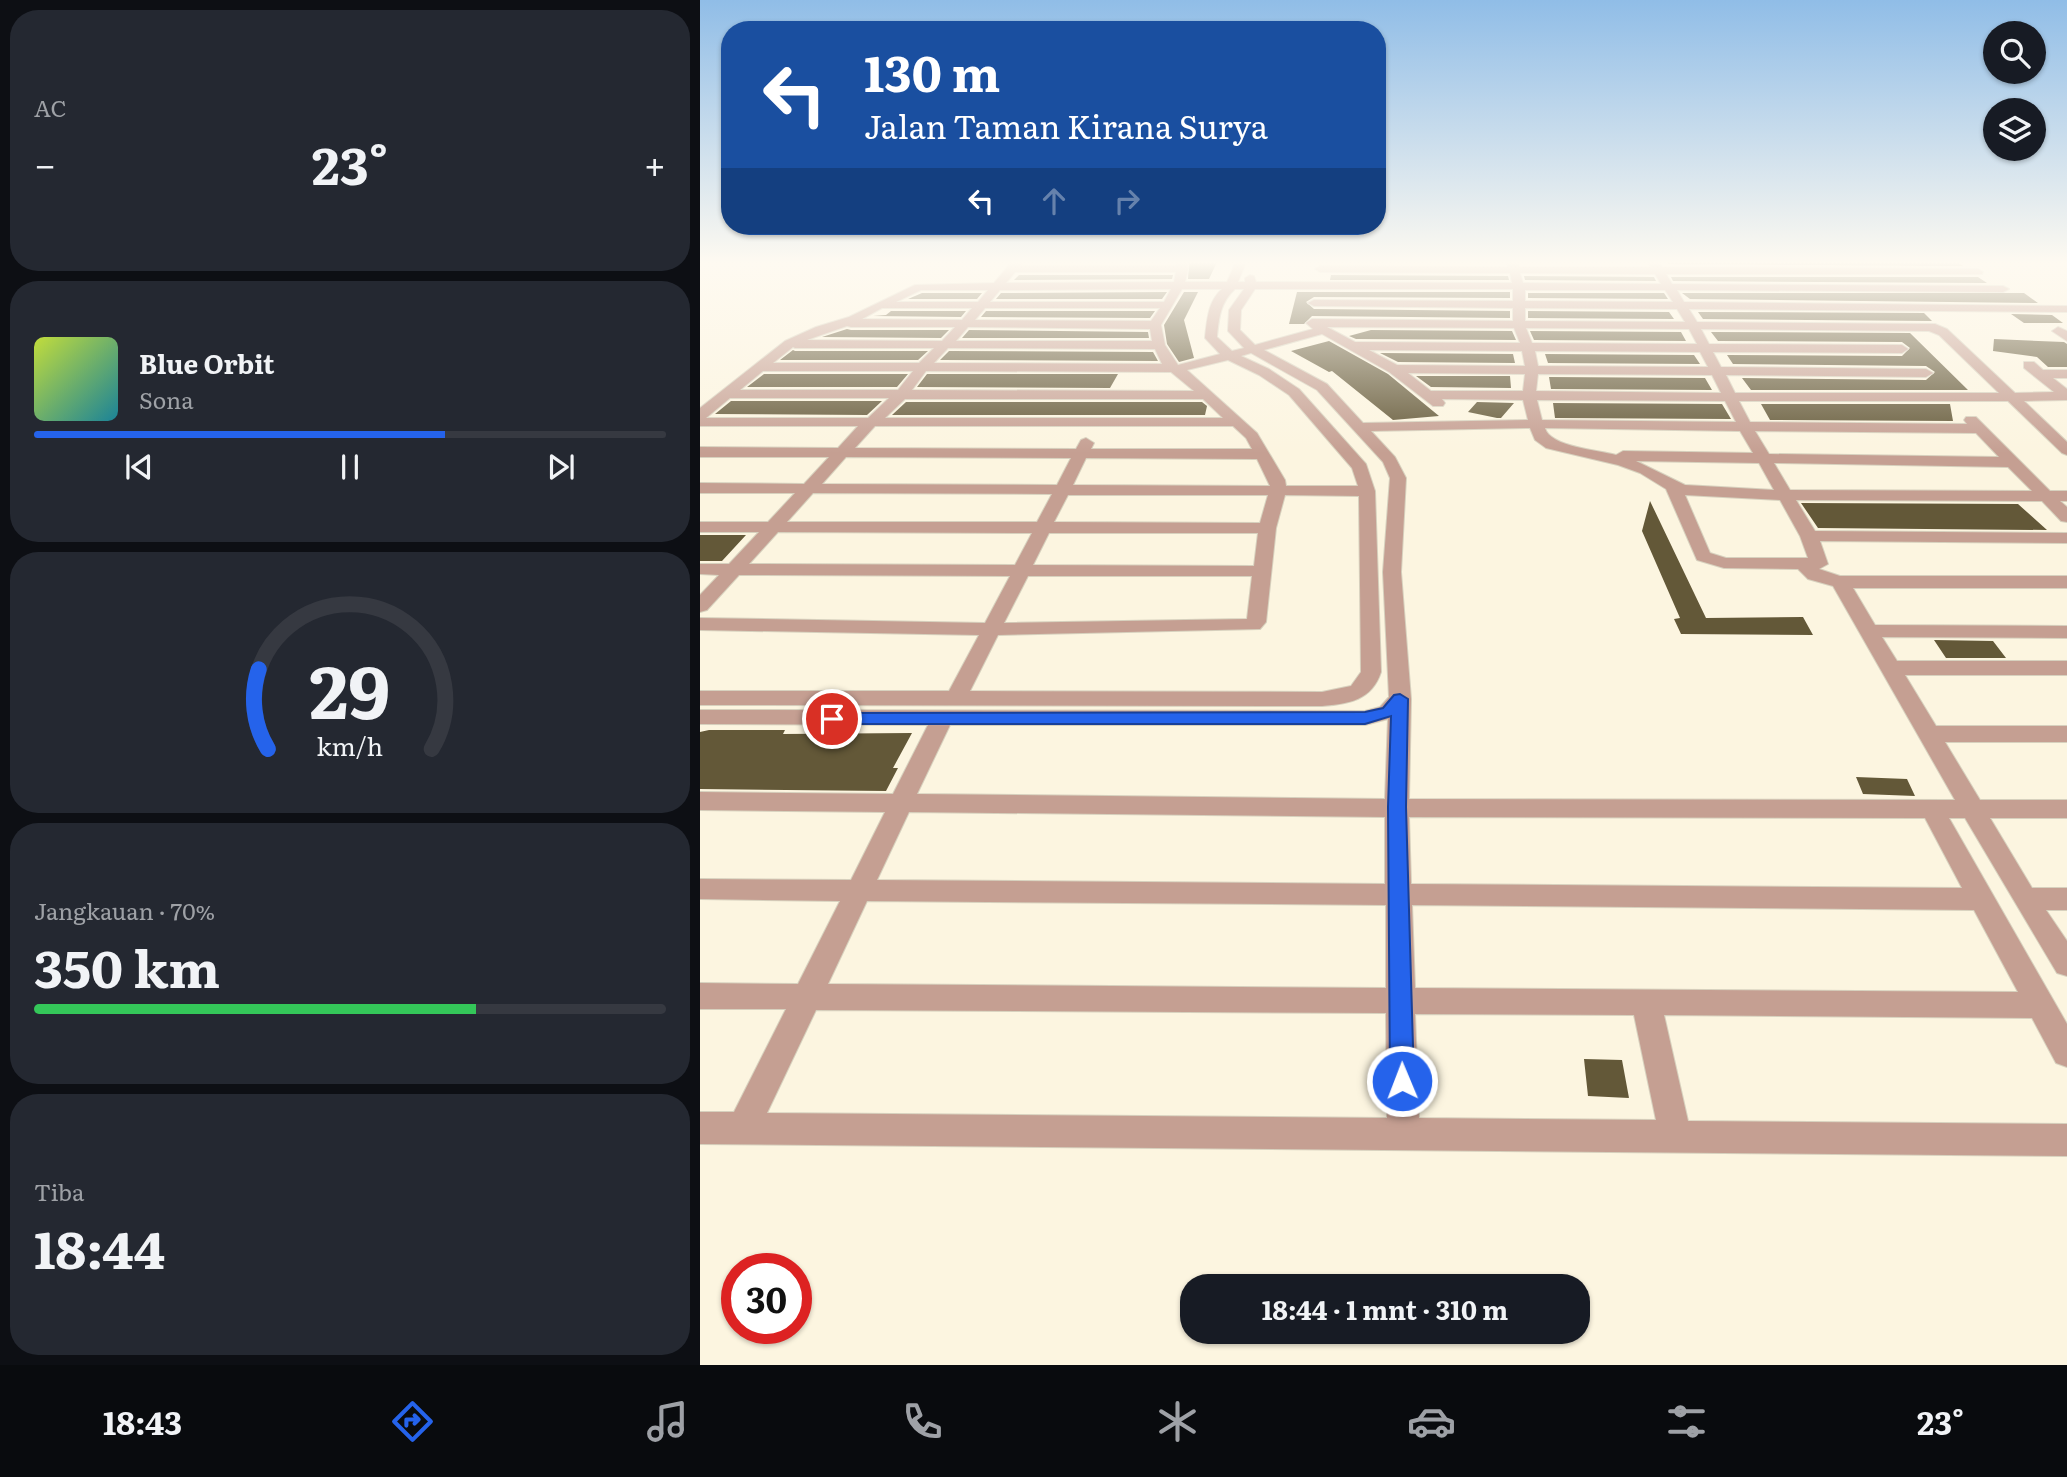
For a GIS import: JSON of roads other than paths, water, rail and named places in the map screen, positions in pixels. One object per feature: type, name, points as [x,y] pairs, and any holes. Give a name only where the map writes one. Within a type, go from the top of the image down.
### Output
[{"type":"street","points":[[700,415],[789,344],[835,326]]},
{"type":"street","points":[[700,606],[963,326]]},
{"type":"street","points":[[700,624],[992,629],[1253,625],[1256,622],[1267,528],[1278,490],[1277,480],[1252,436],[1174,368],[1159,345],[1155,326]]},
{"type":"street","points":[[700,718],[1322,699],[1359,692],[1368,682],[1371,672],[1367,491],[1360,467],[1294,392],[1264,372],[1229,355],[1211,338],[1212,326]]},
{"type":"street","points":[[1234,326],[1234,331],[1252,349],[1277,360],[1322,387],[1390,460],[1398,478],[1392,572],[1400,699],[1397,807],[1403,1134]]},
{"type":"street","points":[[761,367],[1174,368],[1252,349],[1318,327],[1342,326]]},
{"type":"street","points":[[1370,346],[1373,326]]},
{"type":"street","points":[[1519,326],[1528,348],[1532,370],[1529,397],[1543,441],[1646,470],[1674,488],[1786,495],[2067,496]]},
{"type":"street","points":[[1580,326],[1938,329],[2067,450]]},
{"type":"street","points":[[1318,327],[1394,369],[1464,425]]},
{"type":"street","points":[[1694,327],[1763,459],[1810,536],[1819,564]]},
{"type":"street","points":[[1879,327],[1953,398],[2010,462],[2067,517]]},
{"type":"street","points":[[789,344],[1159,345]]},
{"type":"street","points":[[1354,346],[1902,349]]},
{"type":"street","points":[[743,1128],[902,802],[1064,489],[1122,369]]},
{"type":"street","points":[[1394,369],[1926,373]]},
{"type":"street","points":[[2067,374],[2033,369],[2067,396]]},
{"type":"street","points":[[727,394],[1207,395]]},
{"type":"street","points":[[1428,395],[1953,398],[2067,396]]},
{"type":"street","points":[[700,422],[1235,422]]},
{"type":"street","points":[[1362,427],[1538,424],[1979,429]]},
{"type":"street","points":[[700,452],[1262,454]]},
{"type":"street","points":[[1592,455],[2010,462]]},
{"type":"street","points":[[700,488],[1367,491]]},
{"type":"street","points":[[1674,488],[1703,556],[1724,563],[1819,564]]},
{"type":"street","points":[[700,527],[1043,530],[1267,528]]},
{"type":"street","points":[[1810,536],[2067,538]]},
{"type":"street","points":[[1819,564],[1808,566],[1807,569],[1814,575],[1840,582],[2067,582]]},
{"type":"street","points":[[700,569],[1262,571]]},
{"type":"street","points":[[1840,582],[2025,899],[2067,964]]},
{"type":"street","points":[[1869,631],[2067,632]]},
{"type":"street","points":[[1889,668],[2067,668]]},
{"type":"street","points":[[700,698],[949,709],[1365,718],[1388,712],[1400,699]]},
{"type":"street","points":[[1927,734],[2067,734]]},
{"type":"street","points":[[700,802],[2067,809]]},
{"type":"street","points":[[1932,809],[2067,1053]]},
{"type":"street","points":[[700,889],[1982,899]]},
{"type":"street","points":[[2025,899],[2067,899]]},
{"type":"street","points":[[700,996],[2040,1005]]},
{"type":"street","points":[[1646,1002],[1675,1135]]},
{"type":"street","points":[[700,1128],[2067,1140]]}]
